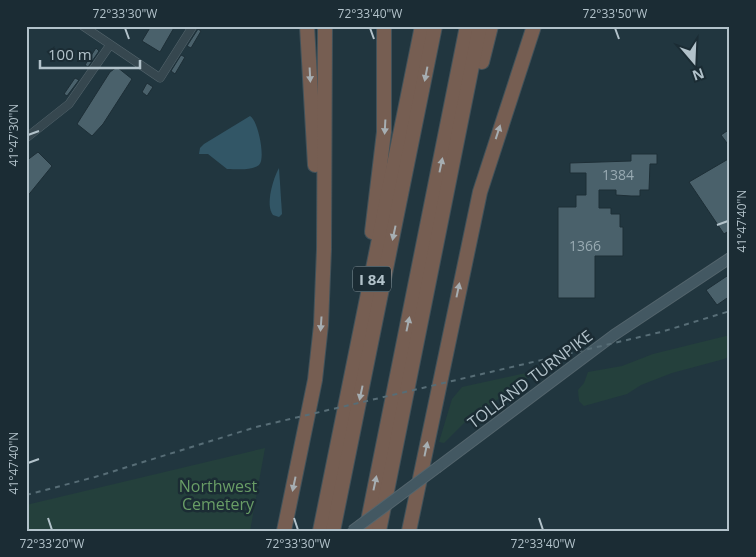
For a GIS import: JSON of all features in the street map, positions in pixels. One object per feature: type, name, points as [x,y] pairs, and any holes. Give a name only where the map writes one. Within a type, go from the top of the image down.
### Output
[{"type":"highway","points":[[307,26],[323,276]]},
{"type":"highway","points":[[284,531],[316,373],[321,325],[325,26]]},
{"type":"highway","points":[[369,293],[368,259],[384,132],[384,26]]},
{"type":"highway","name":"I 84","points":[[320,531],[422,26]]},
{"type":"highway","points":[[333,531],[435,26]]},
{"type":"highway","points":[[366,531],[467,26]]},
{"type":"highway","points":[[379,531],[464,116],[480,26]]},
{"type":"highway","points":[[464,116],[476,91],[491,26]]},
{"type":"highway","points":[[409,531],[480,192],[534,26]]},
{"type":"main road","name":"TOLLAND TURNPIKE","points":[[352,531],[614,335],[730,258]]},
{"type":"street","points":[[83,26],[160,78],[192,26]]},
{"type":"street","points":[[26,138],[69,104],[110,45]]},
{"type":"green space","points":[[730,335],[730,356],[724,359],[672,373],[641,385],[627,394],[584,406],[579,401],[578,390],[584,383],[588,372],[622,366],[653,354]]},
{"type":"green space","points":[[526,373],[528,378],[464,423],[444,443],[439,442],[452,399],[462,387]]},
{"type":"green space","name":"Northwest Cemetery","points":[[265,448],[250,531],[26,531],[26,505]]},
{"type":"water","points":[[250,116],[256,125],[260,140],[262,155],[259,165],[248,169],[227,169],[208,154],[199,154],[200,148],[204,144]]},
{"type":"water","points":[[279,168],[282,214],[279,217],[273,215],[271,211],[270,199],[272,185]]},
{"type":"building","points":[[151,26],[175,26],[160,52],[142,41]]},
{"type":"building","points":[[198,29],[201,31],[191,48],[187,46]]},
{"type":"building","points":[[96,48],[99,51],[88,67],[85,65]]},
{"type":"building","points":[[181,55],[185,57],[175,74],[171,71]]},
{"type":"building","points":[[117,67],[132,79],[103,124],[92,136],[77,124],[110,72]]},
{"type":"building","points":[[75,78],[79,80],[67,96],[64,94]]},
{"type":"building","points":[[147,83],[153,87],[147,96],[142,92]]},
{"type":"building","points":[[730,129],[730,147],[721,135]]},
{"type":"building","points":[[38,152],[52,166],[26,198],[26,161]]},
{"type":"building","points":[[631,154],[657,154],[657,164],[650,164],[649,190],[640,190],[640,196],[631,196],[616,195],[616,190],[599,190],[599,208],[611,208],[611,214],[620,214],[620,227],[623,227],[623,256],[595,256],[595,298],[558,298],[558,207],[576,207],[576,195],[586,195],[586,173],[570,173],[570,163],[631,161]]},
{"type":"building","points":[[730,158],[730,230],[724,234],[689,182]]},
{"type":"building","points":[[730,274],[730,296],[717,305],[706,290]]},
{"type":"railway","points":[[26,495],[95,477],[256,427],[661,332],[730,311]]}]
